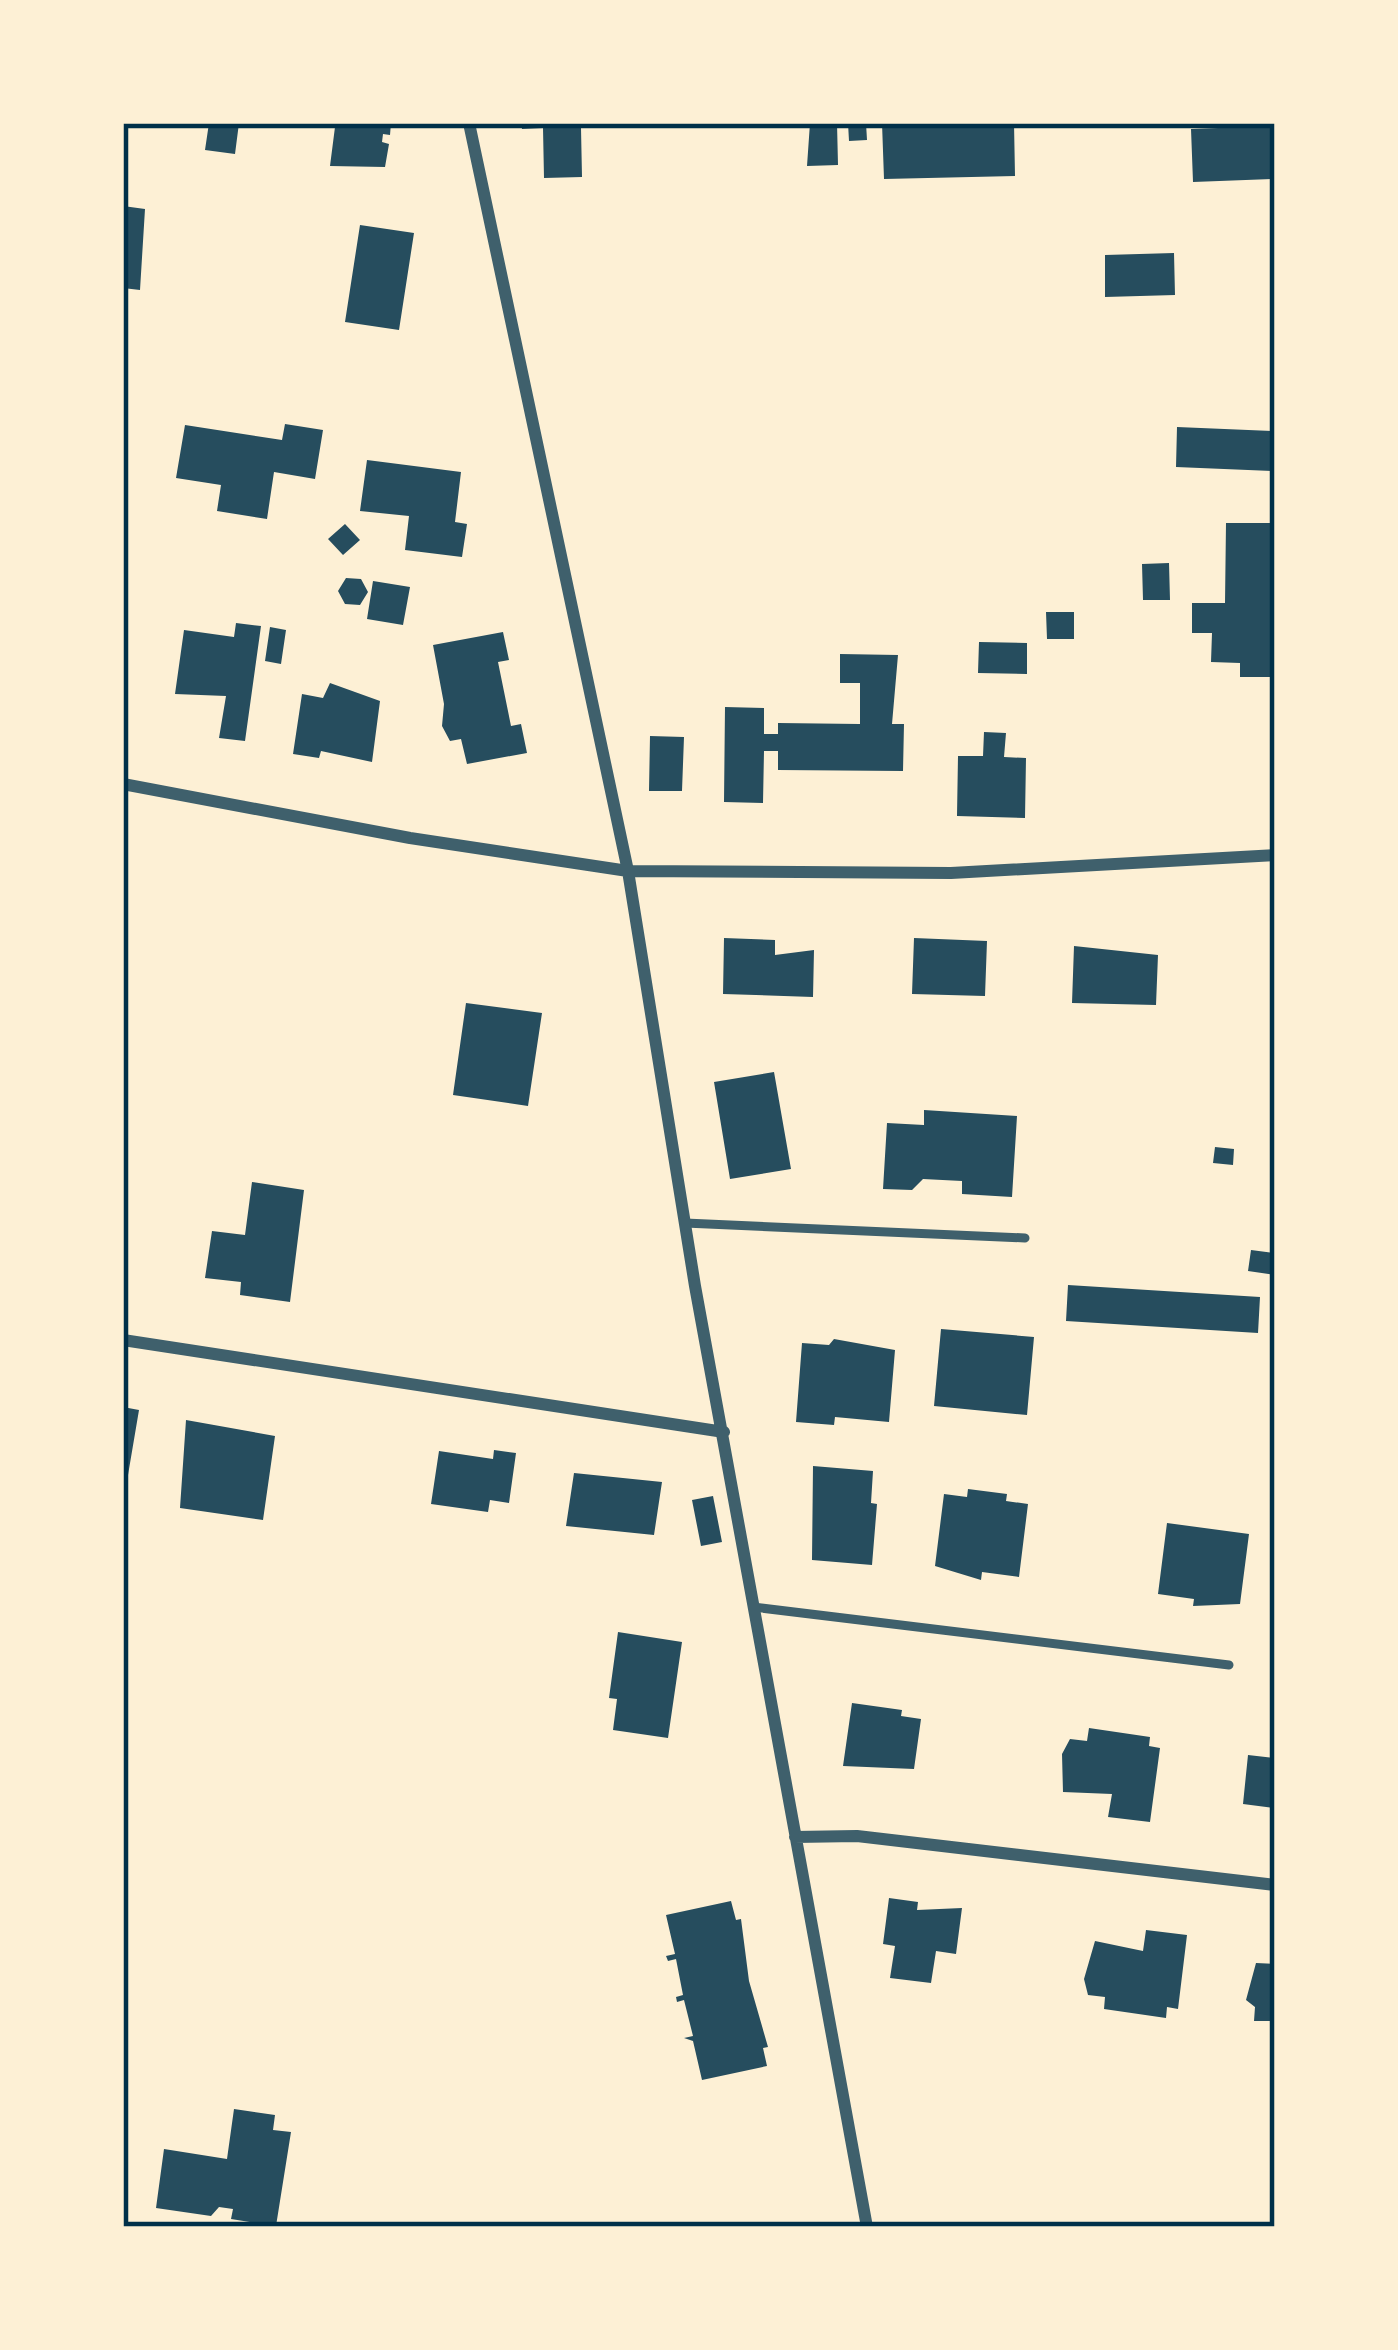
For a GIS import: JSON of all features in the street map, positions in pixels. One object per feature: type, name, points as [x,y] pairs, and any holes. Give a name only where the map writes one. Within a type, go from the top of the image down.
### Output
[{"type":"street","points":[[469,123],[628,871],[685,1223],[867,2227]]},
{"type":"street","points":[[123,784],[410,838],[628,871],[951,873],[1275,855]]},
{"type":"street","points":[[123,1340],[724,1432]]},
{"type":"street","points":[[795,1837],[857,1836],[1275,1885]]},
{"type":"lane","points":[[685,1223],[1025,1238]]},
{"type":"lane","points":[[754,1607],[1229,1665]]},
{"type":"building","points":[[209,123],[239,123],[235,154],[205,150]]},
{"type":"building","points":[[326,123],[391,123],[390,135],[383,134],[382,142],[389,144],[385,167],[330,166],[335,127]]},
{"type":"building","points":[[521,123],[586,123],[581,128],[582,177],[544,178],[543,128],[522,129]]},
{"type":"building","points":[[810,123],[837,123],[838,165],[807,166]]},
{"type":"building","points":[[848,123],[866,123],[867,140],[849,141]]},
{"type":"building","points":[[882,123],[1014,123],[1015,176],[884,179]]},
{"type":"building","points":[[1275,126],[1275,179],[1193,182],[1191,129]]},
{"type":"building","points":[[123,206],[145,209],[140,290],[123,288]]},
{"type":"building","points":[[360,225],[414,233],[399,330],[345,322]]},
{"type":"building","points":[[1174,253],[1175,295],[1105,297],[1105,255]]},
{"type":"building","points":[[285,424],[323,430],[315,479],[274,472],[267,519],[217,511],[221,485],[176,478],[185,425],[282,440]]},
{"type":"building","points":[[1177,427],[1275,431],[1275,471],[1176,467]]},
{"type":"building","points":[[367,460],[461,472],[455,522],[467,524],[462,557],[405,550],[409,516],[360,511]]},
{"type":"building","points":[[1226,523],[1274,523],[1272,677],[1240,677],[1240,663],[1211,662],[1212,633],[1192,633],[1192,603],[1225,603]]},
{"type":"building","points":[[345,524],[360,540],[343,555],[328,539]]},
{"type":"building","points":[[1169,563],[1170,600],[1143,600],[1142,564]]},
{"type":"building","points":[[346,578],[361,579],[368,592],[360,605],[345,604],[338,591]]},
{"type":"building","points":[[373,581],[410,587],[403,625],[367,619]]},
{"type":"building","points":[[1046,612],[1074,612],[1074,639],[1047,639]]},
{"type":"building","points":[[236,623],[261,626],[245,741],[219,738],[226,696],[175,694],[184,630],[234,637]]},
{"type":"building","points":[[270,627],[286,630],[281,664],[265,661]]},
{"type":"building","points":[[503,632],[509,660],[498,662],[511,726],[521,724],[527,753],[467,764],[461,739],[450,741],[442,726],[444,704],[433,645]]},
{"type":"building","points":[[979,642],[1027,643],[1027,674],[978,673]]},
{"type":"building","points":[[840,654],[898,655],[892,724],[904,724],[903,771],[778,770],[778,751],[764,751],[763,803],[724,802],[725,707],[764,708],[764,734],[778,734],[778,723],[860,724],[860,683],[840,683]]},
{"type":"building","points":[[330,683],[380,701],[372,762],[321,751],[319,758],[293,754],[302,694],[323,698]]},
{"type":"building","points":[[984,732],[1006,733],[1004,757],[1026,758],[1025,818],[957,816],[958,756],[983,756]]},
{"type":"building","points":[[650,736],[684,737],[682,791],[649,791]]},
{"type":"building","points":[[724,938],[775,940],[775,955],[814,950],[813,997],[723,994]]},
{"type":"building","points":[[914,938],[987,941],[985,996],[912,994]]},
{"type":"building","points":[[1074,946],[1158,955],[1156,1005],[1072,1003]]},
{"type":"building","points":[[466,1003],[542,1013],[528,1106],[453,1095]]},
{"type":"building","points":[[774,1072],[791,1169],[730,1179],[714,1082]]},
{"type":"building","points":[[924,1110],[1017,1116],[1012,1197],[962,1194],[962,1181],[923,1179],[912,1190],[883,1189],[887,1123],[924,1125]]},
{"type":"building","points":[[1215,1147],[1234,1149],[1233,1165],[1213,1163]]},
{"type":"building","points":[[252,1182],[304,1190],[290,1302],[240,1295],[241,1282],[205,1278],[212,1231],[245,1235]]},
{"type":"building","points":[[1251,1250],[1275,1253],[1275,1275],[1248,1271]]},
{"type":"building","points":[[1068,1285],[1260,1297],[1258,1333],[1066,1321]]},
{"type":"building","points":[[941,1329],[1034,1337],[1027,1415],[934,1406]]},
{"type":"building","points":[[834,1339],[895,1350],[889,1422],[835,1417],[834,1425],[796,1422],[802,1343],[829,1345]]},
{"type":"building","points":[[123,1407],[139,1410],[128,1475],[123,1474]]},
{"type":"building","points":[[186,1420],[275,1436],[263,1520],[180,1508]]},
{"type":"building","points":[[494,1450],[516,1453],[509,1503],[490,1500],[488,1512],[431,1504],[439,1451],[493,1459]]},
{"type":"building","points":[[813,1466],[873,1471],[871,1503],[877,1504],[872,1565],[812,1560]]},
{"type":"building","points":[[574,1473],[662,1482],[654,1535],[566,1526]]},
{"type":"building","points":[[968,1489],[1007,1494],[1006,1501],[1028,1504],[1019,1577],[982,1572],[981,1580],[935,1566],[944,1494],[967,1497]]},
{"type":"building","points":[[713,1496],[722,1542],[701,1546],[692,1500]]},
{"type":"building","points":[[1167,1523],[1249,1534],[1240,1604],[1193,1606],[1194,1599],[1158,1594]]},
{"type":"building","points":[[618,1632],[682,1642],[668,1738],[613,1730],[617,1699],[609,1698]]},
{"type":"building","points":[[852,1703],[902,1710],[901,1716],[921,1719],[914,1769],[843,1766]]},
{"type":"building","points":[[1089,1728],[1150,1737],[1149,1746],[1160,1748],[1150,1822],[1108,1817],[1112,1794],[1063,1792],[1062,1754],[1070,1739],[1087,1741]]},
{"type":"building","points":[[1248,1755],[1275,1758],[1275,1808],[1243,1804]]},
{"type":"building","points":[[889,1898],[918,1902],[917,1910],[962,1908],[956,1954],[936,1951],[931,1983],[890,1978],[895,1946],[883,1944]]},
{"type":"building","points":[[731,1901],[736,1920],[741,1919],[749,1981],[768,2047],[763,2048],[767,2066],[702,2080],[693,2041],[684,2038],[693,2036],[684,2000],[677,2002],[676,1997],[683,1995],[676,1959],[668,1961],[666,1956],[675,1954],[666,1915]]},
{"type":"building","points":[[1146,1930],[1187,1935],[1178,2009],[1167,2007],[1166,2018],[1104,2009],[1105,1997],[1088,1995],[1084,1979],[1095,1941],[1143,1951]]},
{"type":"building","points":[[1256,1963],[1275,1964],[1275,2021],[1254,2021],[1255,2007],[1246,2000]]},
{"type":"building","points":[[234,2109],[275,2115],[273,2130],[291,2132],[276,2226],[231,2219],[233,2209],[219,2207],[211,2216],[156,2208],[164,2149],[227,2159]]}]
